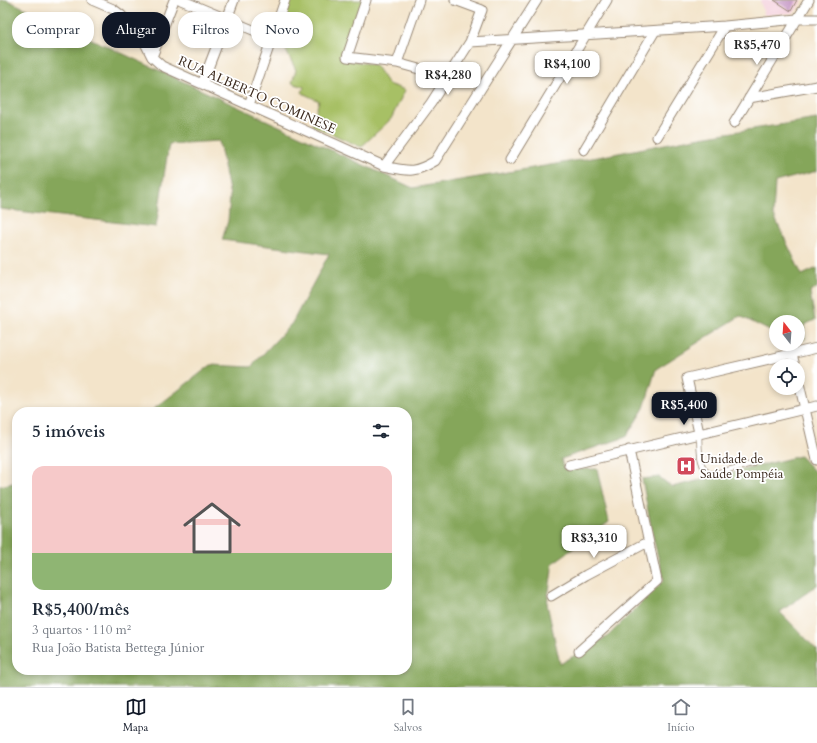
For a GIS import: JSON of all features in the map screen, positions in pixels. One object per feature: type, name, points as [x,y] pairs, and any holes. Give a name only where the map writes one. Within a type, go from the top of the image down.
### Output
[{"type":"street","points":[[92,0],[115,4],[143,39],[152,58]]},
{"type":"street","points":[[152,58],[174,0]]},
{"type":"street","points":[[181,0],[211,12]]},
{"type":"street","points":[[230,12],[234,0]]},
{"type":"street","points":[[281,12],[285,0]]},
{"type":"street","points":[[366,0],[347,57],[397,63],[448,77]]},
{"type":"street","points":[[397,63],[419,0]]},
{"type":"street","points":[[384,166],[431,104],[470,42],[482,10],[455,0]]},
{"type":"street","points":[[511,41],[537,0]]},
{"type":"street","points":[[510,160],[607,0]]},
{"type":"street","points":[[734,123],[809,0]]},
{"type":"street","points":[[470,42],[511,41],[817,19]]},
{"type":"street","points":[[658,137],[725,26]]},
{"type":"street","points":[[584,150],[655,31]]},
{"type":"street","name":"RUA ALBERTO COMINESE","points":[[152,58],[162,66],[384,166],[410,171],[422,169],[435,161],[511,41]]},
{"type":"street","points":[[202,84],[216,48]]},
{"type":"street","points":[[249,105],[269,48]]},
{"type":"street","points":[[749,98],[817,86]]},
{"type":"street","points":[[699,433],[686,378],[817,348]]},
{"type":"street","points":[[792,354],[793,359]]},
{"type":"street","points":[[802,395],[817,460]]},
{"type":"street","points":[[569,465],[817,406]]},
{"type":"street","points":[[579,651],[657,581],[629,450]]},
{"type":"street","points":[[551,596],[586,575],[648,542]]},
{"type":"lane","points":[[699,433],[700,458],[704,469],[707,472],[712,474],[752,464]]},
{"type":"shaded area","points":[[760,0],[803,0],[794,13],[764,15]]},
{"type":"green space","points":[[0,0],[7,0],[33,12],[12,12],[12,48],[94,48],[94,40],[102,44],[102,48],[111,48],[413,188],[598,157],[701,137],[817,119],[817,171],[775,182],[773,214],[802,275],[817,268],[817,288],[810,292],[815,320],[805,325],[805,315],[769,315],[769,330],[740,316],[656,369],[644,408],[626,437],[561,459],[564,469],[597,469],[609,522],[553,563],[547,604],[560,664],[608,636],[664,580],[653,537],[642,479],[659,477],[672,487],[800,456],[815,472],[817,471],[817,585],[780,612],[817,650],[817,687],[0,687],[0,486],[12,483],[12,675],[412,675],[412,407],[156,407],[211,365],[251,367],[292,323],[329,254],[222,240],[228,221],[230,196],[219,141],[169,144],[156,227],[0,209]]},
{"type":"green space","points":[[291,0],[364,0],[343,59],[375,65],[388,84],[405,90],[391,119],[361,147],[312,125],[319,101],[302,93],[304,87],[292,83],[296,70],[285,48],[313,48],[313,12],[287,12]]},
{"type":"building","points":[[774,0],[797,0],[791,11]]},
{"type":"place","name":"Unidade de Saúde Pompéia","points":[[686,466]]}]
